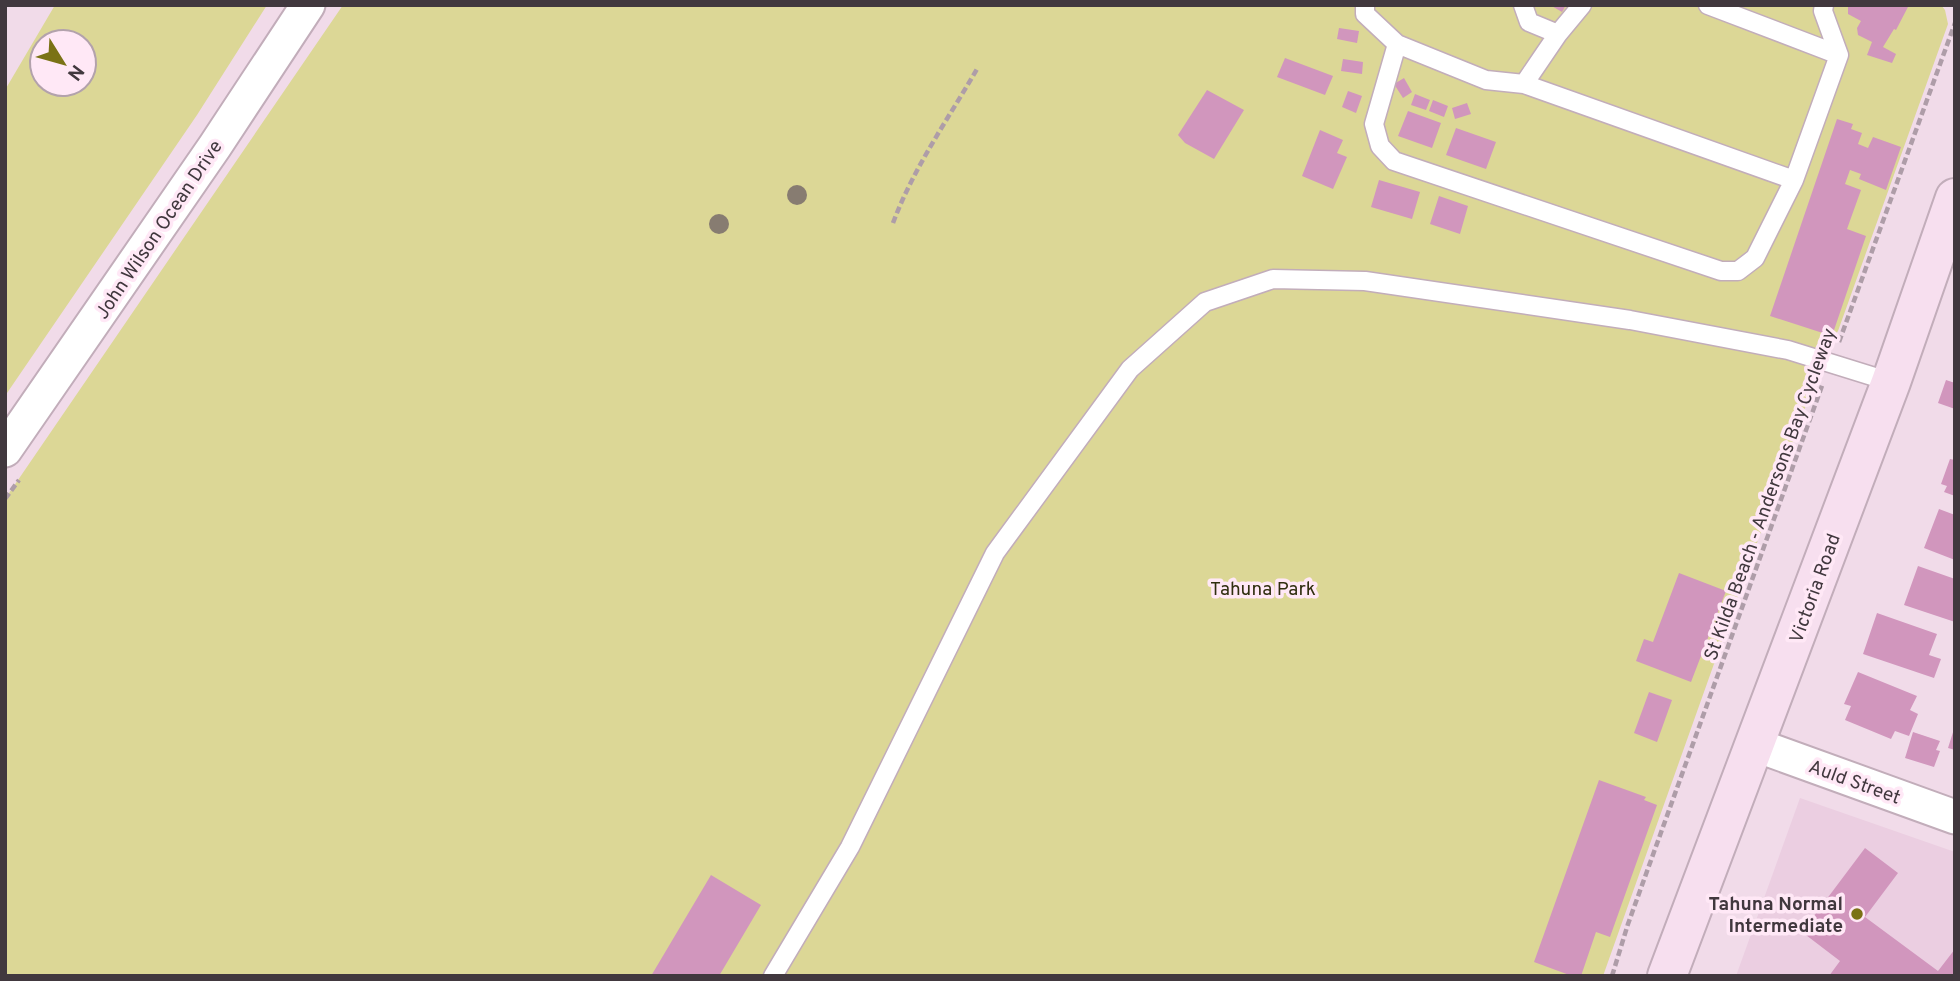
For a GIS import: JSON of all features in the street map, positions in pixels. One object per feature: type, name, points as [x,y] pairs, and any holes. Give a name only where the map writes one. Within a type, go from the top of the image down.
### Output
[{"type":"street","name":"John Wilson Ocean Drive","points":[[5,450],[215,146],[308,5]]},
{"type":"street","name":"Victoria Road","points":[[1667,976],[1891,382],[1955,198]]},
{"type":"street","name":"Auld Street","points":[[1756,745],[1955,817]]},
{"type":"lane","points":[[1365,5],[1366,14],[1397,44],[1486,80],[1524,84],[1794,180]]},
{"type":"lane","points":[[1523,5],[1529,22],[1558,34]]},
{"type":"lane","points":[[1524,84],[1581,5]]},
{"type":"lane","points":[[1708,5],[1839,55]]},
{"type":"lane","points":[[1397,44],[1374,124],[1380,146],[1394,161],[1721,271],[1738,271],[1755,258],[1794,180],[1839,55],[1823,11],[1824,5]]},
{"type":"lane","points":[[773,976],[850,847],[995,552],[1130,369],[1205,302],[1273,279],[1365,281],[1630,320],[1788,350],[1891,382]]},
{"type":"path","name":"St Kilda Beach - Andersons Bay Cycleway","points":[[1612,976],[1628,924],[1955,23]]},
{"type":"path","points":[[893,223],[914,176],[977,69]]},
{"type":"shaded area","name":"Tahuna Normal Intermediate","points":[[1800,798],[1955,852],[1955,976],[1736,976]]},
{"type":"green space","points":[[55,5],[267,5],[197,115],[5,396],[5,90],[28,51],[28,98],[98,98],[98,28],[41,28]]},
{"type":"green space","name":"Tahuna Park","points":[[343,5],[1941,5],[1948,24],[1838,331],[1833,338],[1826,341],[1816,377],[1603,976],[5,976],[5,499]]},
{"type":"building","points":[[1550,5],[1566,5],[1562,12]]},
{"type":"building","points":[[1848,5],[1909,5],[1896,30],[1894,29],[1883,47],[1896,54],[1892,63],[1867,55],[1872,42],[1858,35],[1857,28],[1861,21],[1848,14]]},
{"type":"building","points":[[1339,28],[1359,31],[1357,43],[1337,39]]},
{"type":"building","points":[[1285,58],[1333,76],[1325,95],[1277,77]]},
{"type":"building","points":[[1343,59],[1363,62],[1362,74],[1341,71]]},
{"type":"building","points":[[1404,78],[1412,92],[1403,98],[1394,84]]},
{"type":"building","points":[[1207,90],[1244,110],[1214,159],[1185,143],[1178,135]]},
{"type":"building","points":[[1348,91],[1362,96],[1356,113],[1342,107]]},
{"type":"building","points":[[1415,94],[1430,100],[1426,110],[1411,105]]},
{"type":"building","points":[[1433,100],[1448,106],[1444,117],[1429,111]]},
{"type":"building","points":[[1467,103],[1471,114],[1455,119],[1452,108]]},
{"type":"building","points":[[1408,111],[1441,123],[1432,148],[1398,136]]},
{"type":"building","points":[[1837,119],[1853,124],[1851,129],[1862,133],[1858,144],[1868,148],[1873,137],[1901,147],[1886,190],[1859,179],[1861,174],[1850,170],[1845,184],[1861,190],[1847,229],[1866,236],[1832,336],[1770,316]]},
{"type":"building","points":[[1456,128],[1496,142],[1486,169],[1446,155]]},
{"type":"building","points":[[1320,130],[1343,140],[1337,153],[1347,157],[1333,189],[1302,176]]},
{"type":"building","points":[[1379,180],[1420,192],[1412,219],[1371,207]]},
{"type":"building","points":[[1439,196],[1468,206],[1460,234],[1430,224]]},
{"type":"building","points":[[1946,380],[1955,383],[1955,409],[1938,403]]},
{"type":"building","points":[[1950,459],[1955,460],[1955,496],[1944,492],[1947,486],[1941,484]]},
{"type":"building","points":[[1939,509],[1955,515],[1955,560],[1924,548]]},
{"type":"building","points":[[1918,566],[1955,579],[1955,622],[1904,605]]},
{"type":"building","points":[[1679,573],[1726,591],[1691,682],[1636,661],[1644,639],[1653,642]]},
{"type":"building","points":[[1877,613],[1937,634],[1929,655],[1941,659],[1934,678],[1863,654]]},
{"type":"building","points":[[1858,672],[1917,696],[1910,710],[1918,714],[1909,736],[1895,731],[1891,739],[1845,720],[1851,706],[1844,704]]},
{"type":"building","points":[[1649,692],[1672,700],[1657,742],[1634,733]]},
{"type":"building","points":[[1955,730],[1955,750],[1948,748]]},
{"type":"building","points":[[1913,732],[1940,741],[1936,750],[1940,751],[1934,767],[1905,758]]},
{"type":"building","points":[[1599,780],[1646,797],[1644,800],[1657,805],[1610,937],[1596,932],[1581,976],[1572,976],[1534,962]]},
{"type":"building","points":[[1865,848],[1898,873],[1865,917],[1938,971],[1955,949],[1955,976],[1829,976],[1840,961],[1802,932]]},
{"type":"building","points":[[711,875],[761,905],[719,976],[651,976]]},
{"type":"place","name":"Tahuna Normal Intermediate","points":[[1857,914]]}]
